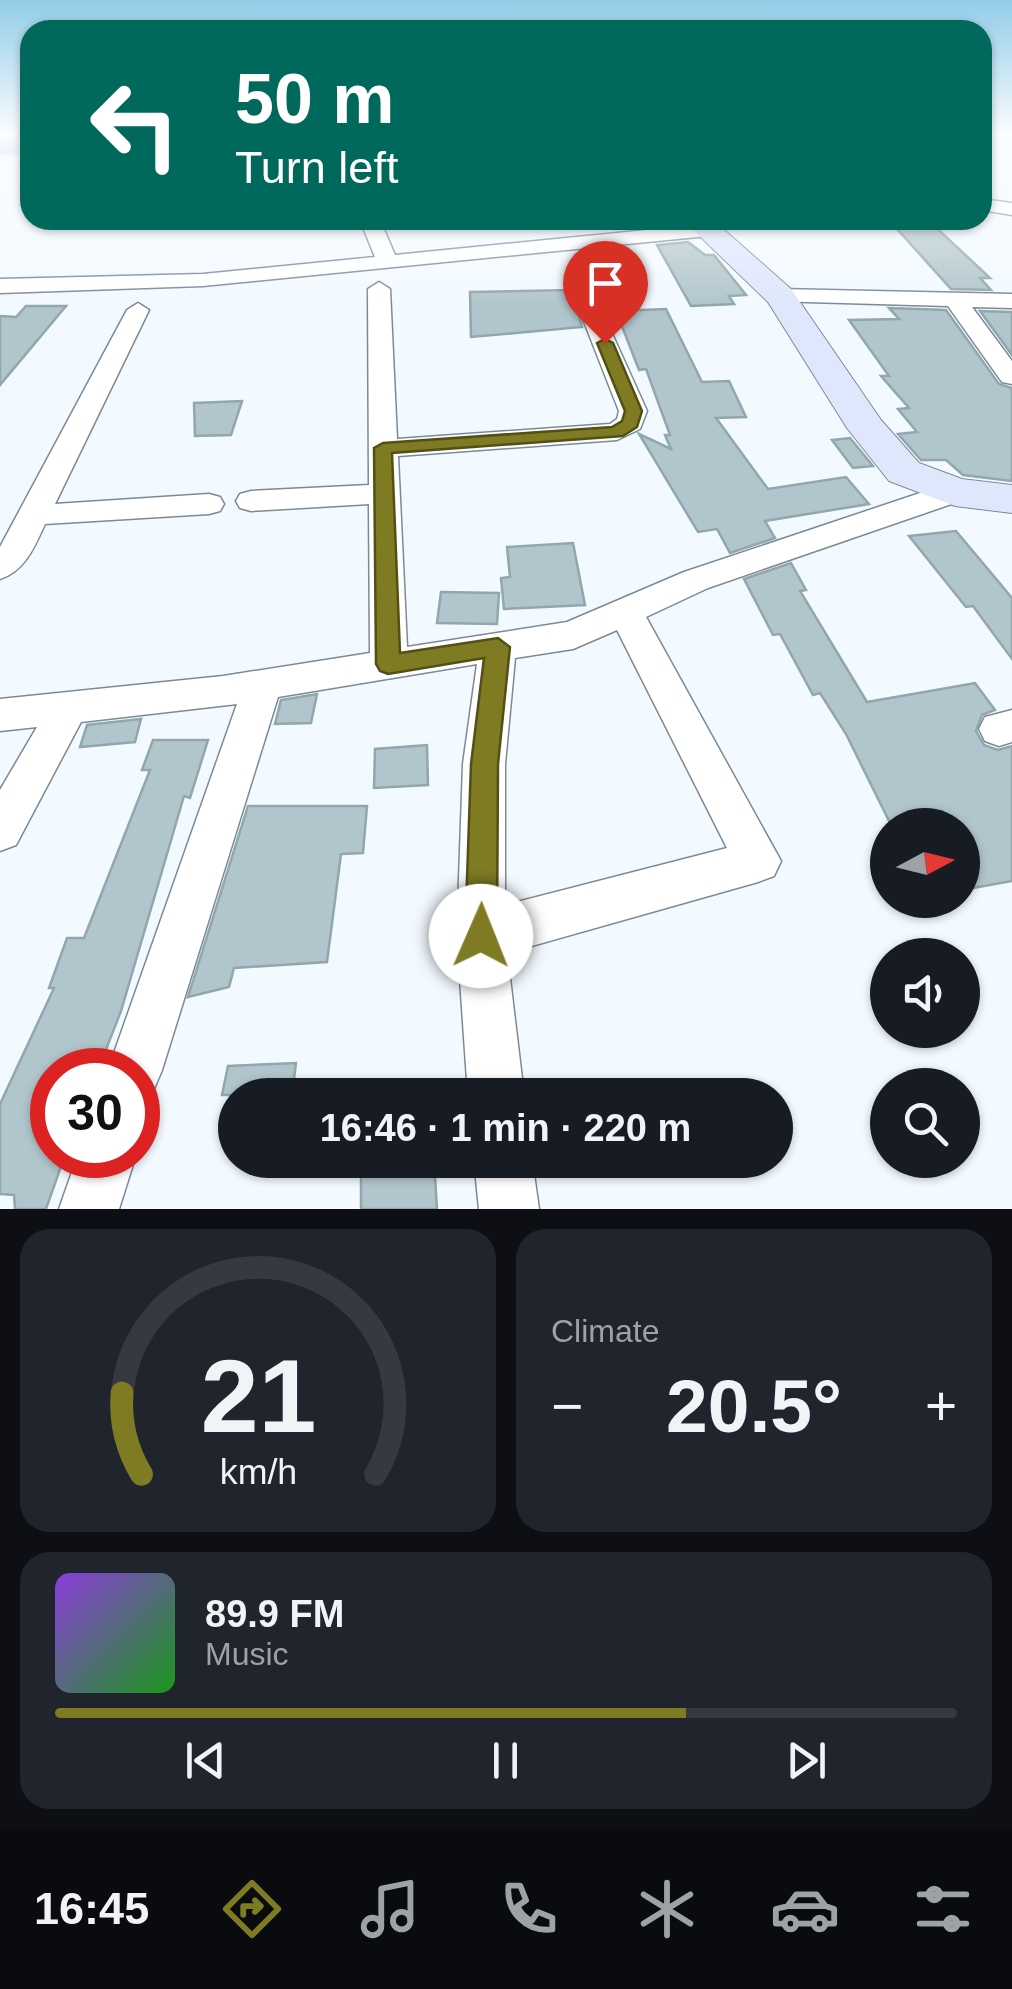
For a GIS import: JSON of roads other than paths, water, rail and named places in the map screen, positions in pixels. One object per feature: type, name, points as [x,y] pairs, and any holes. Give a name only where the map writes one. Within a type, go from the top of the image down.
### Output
[{"type":"street","points":[[372,230],[384,276],[388,664]]},
{"type":"street","points":[[0,286],[384,276],[659,230]]},
{"type":"street","points":[[709,230],[780,296],[868,428],[904,472],[955,492],[1012,499]]},
{"type":"street","points":[[780,296],[1012,301]]},
{"type":"street","points":[[954,300],[1011,377]]},
{"type":"street","points":[[383,448],[616,432],[630,424],[634,411],[590,309]]},
{"type":"street","points":[[0,566],[16,551],[138,310]]},
{"type":"street","points":[[0,715],[263,685],[573,634],[696,580],[955,492]]},
{"type":"street","points":[[251,501],[384,494]]},
{"type":"street","points":[[34,515],[209,504]]},
{"type":"street","points":[[481,936],[758,861],[625,611]]},
{"type":"street","points":[[494,1078],[481,936],[484,764],[498,647]]},
{"type":"street","points":[[142,1048],[263,685]]},
{"type":"street","points":[[0,831],[68,709]]},
{"type":"street","points":[[89,1209],[99,1178]]},
{"type":"street","points":[[505,1178],[509,1209]]}]
